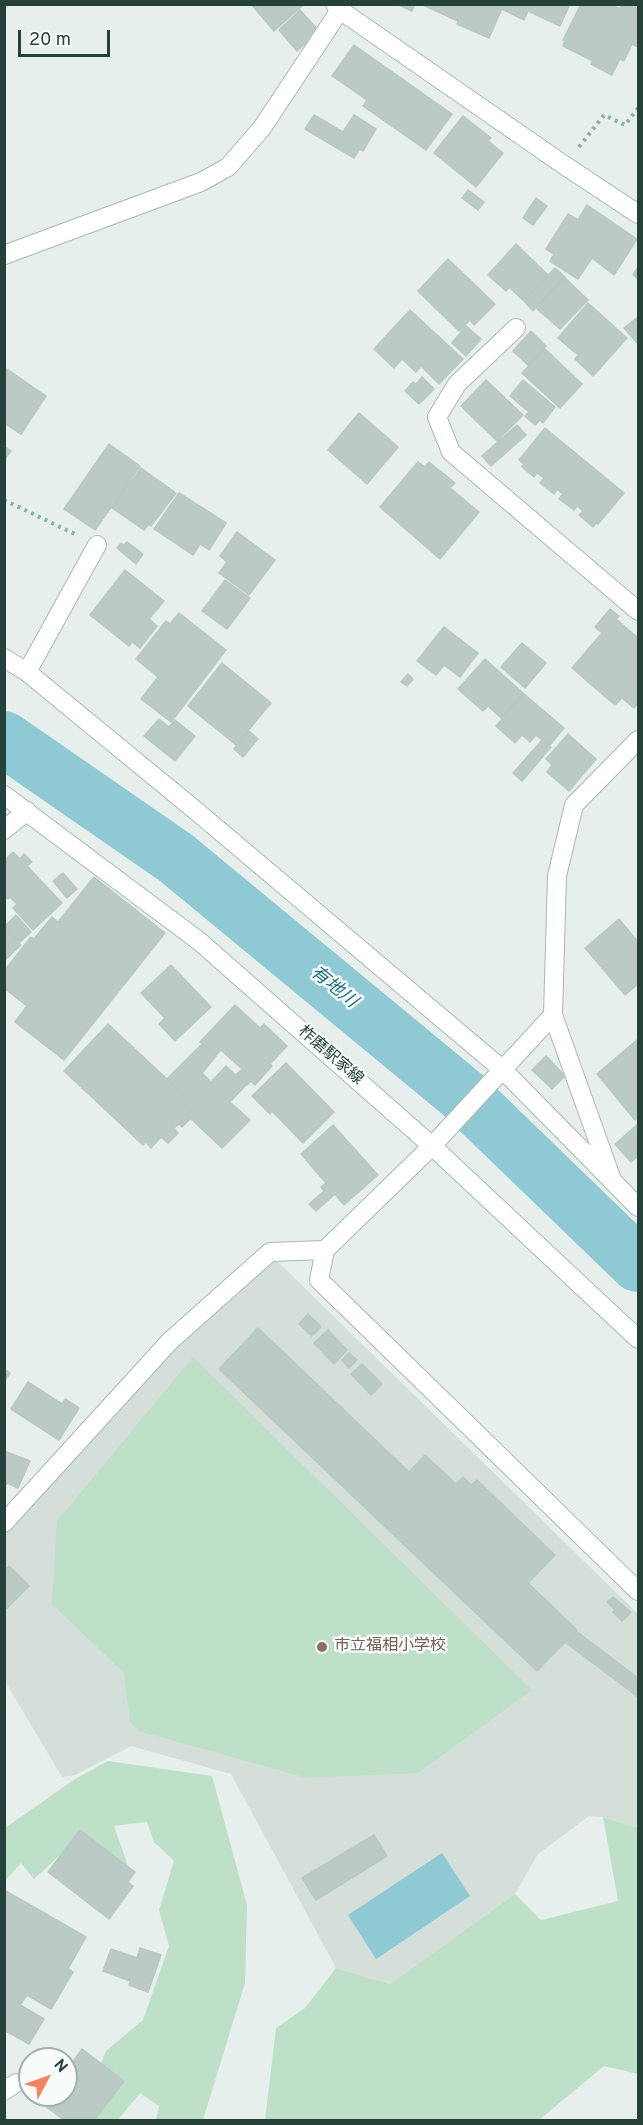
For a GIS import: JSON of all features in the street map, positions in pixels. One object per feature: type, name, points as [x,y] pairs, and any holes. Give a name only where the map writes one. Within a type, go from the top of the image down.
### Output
[{"type":"street","points":[[4,255],[201,182],[228,167],[262,128],[339,6],[564,165],[639,214]]},
{"type":"street","points":[[516,328],[457,384],[437,417],[451,452],[639,611]]},
{"type":"street","points":[[27,672],[97,545]]},
{"type":"street","points":[[4,658],[27,672],[195,810],[503,1070],[639,1207]]},
{"type":"street","points":[[613,1183],[553,1015],[557,876],[574,805],[639,740]]},
{"type":"street","name":"柞磨駅家線","points":[[4,795],[199,941],[432,1146],[639,1339]]},
{"type":"street","points":[[4,830],[27,811]]},
{"type":"street","points":[[553,1015],[432,1146],[325,1250],[319,1280],[639,1591]]},
{"type":"street","points":[[4,1523],[170,1341],[270,1252],[325,1250]]},
{"type":"path","points":[[564,165],[604,115],[625,125],[639,108]]},
{"type":"path","points":[[4,500],[97,545]]},
{"type":"shaded area","name":"市立福相小学校","points":[[274,1258],[638,1614],[638,1828],[603,1817],[589,1816],[538,1854],[515,1894],[390,1984],[336,1968],[231,1774],[131,1746],[75,1775],[62,1777],[5,1681],[4,1534],[173,1348]]},
{"type":"green space","points":[[193,1357],[532,1690],[418,1773],[307,1778],[138,1731],[130,1722],[124,1673],[52,1604],[57,1521]]},
{"type":"green space","points":[[108,1761],[212,1776],[247,1905],[245,1983],[203,2120],[156,2120],[159,2106],[140,2093],[118,2120],[78,2120],[106,2051],[143,2020],[169,1946],[159,1910],[174,1861],[154,1842],[147,1822],[114,1826],[128,1866],[73,1843],[34,1879],[21,1863],[5,1881],[5,1828],[75,1779]]},
{"type":"green space","points":[[603,1817],[638,1828],[638,2074],[604,2066],[539,2120],[265,2120],[276,2028],[305,2008],[336,1968],[390,1984],[515,1894],[541,1920],[618,1901]]},
{"type":"water","points":[[442,1853],[470,1896],[376,1959],[348,1915]]},
{"type":"building","points":[[251,4],[302,4],[303,5],[274,31]]},
{"type":"building","points":[[397,4],[415,4],[412,11]]},
{"type":"building","points":[[426,4],[504,4],[489,38],[457,24],[458,21],[425,6]]},
{"type":"building","points":[[504,4],[531,4],[524,20],[502,9]]},
{"type":"building","points":[[531,4],[570,4],[560,26],[528,11]]},
{"type":"building","points":[[581,4],[611,4],[620,9],[622,4],[638,5],[638,47],[632,44],[624,61],[620,59],[612,75],[591,64],[593,61],[563,46],[565,41],[563,40]]},
{"type":"building","points":[[300,10],[319,31],[297,51],[279,30]]},
{"type":"building","points":[[354,45],[452,114],[426,150],[363,106],[367,100],[332,76]]},
{"type":"building","points":[[314,115],[343,132],[354,115],[376,129],[363,151],[360,149],[354,158],[305,129]]},
{"type":"building","points":[[463,116],[491,138],[488,141],[503,153],[476,187],[434,153]]},
{"type":"building","points":[[468,190],[484,202],[478,210],[462,198]]},
{"type":"building","points":[[536,198],[547,206],[533,225],[523,218]]},
{"type":"building","points":[[587,205],[637,239],[614,275],[592,258],[578,279],[550,261],[554,254],[546,249],[568,214],[578,220]]},
{"type":"building","points":[[516,244],[548,275],[524,301],[509,287],[506,291],[488,275]]},
{"type":"building","points":[[448,259],[495,304],[474,325],[470,320],[459,331],[418,291]]},
{"type":"building","points":[[638,267],[638,279],[633,275]]},
{"type":"building","points":[[555,268],[565,277],[533,311],[524,301]]},
{"type":"building","points":[[564,277],[588,300],[560,329],[536,308]]},
{"type":"building","points":[[588,303],[627,338],[593,376],[575,359],[578,355],[558,338]]},
{"type":"building","points":[[410,310],[463,359],[439,384],[421,366],[416,372],[402,359],[394,368],[374,349]]},
{"type":"building","points":[[638,317],[638,344],[624,328]]},
{"type":"building","points":[[466,326],[481,339],[466,356],[452,343]]},
{"type":"building","points":[[531,331],[546,346],[528,365],[513,351]]},
{"type":"building","points":[[545,349],[582,384],[560,408],[522,373]]},
{"type":"building","points":[[4,367],[46,396],[21,434],[4,423]]},
{"type":"building","points":[[422,377],[434,389],[419,404],[405,391],[413,382],[416,384]]},
{"type":"building","points":[[486,380],[523,415],[497,441],[461,406]]},
{"type":"building","points":[[523,380],[555,407],[543,423],[540,420],[535,425],[525,416],[529,412],[510,396]]},
{"type":"building","points":[[359,413],[398,447],[367,484],[328,450]]},
{"type":"building","points":[[517,425],[526,435],[491,466],[482,456]]},
{"type":"building","points":[[545,428],[624,493],[593,527],[579,515],[583,511],[577,506],[574,510],[559,499],[563,494],[557,489],[554,494],[540,483],[544,478],[537,473],[534,477],[522,467],[524,464],[519,460]]},
{"type":"building","points":[[109,444],[140,466],[95,530],[64,509]]},
{"type":"building","points":[[4,446],[11,451],[4,460]]},
{"type":"building","points":[[418,462],[425,467],[429,462],[455,483],[450,488],[479,512],[440,559],[380,507]]},
{"type":"building","points":[[141,468],[176,493],[151,526],[149,524],[144,530],[112,508]]},
{"type":"building","points":[[179,493],[226,523],[209,550],[200,544],[193,555],[154,529]]},
{"type":"building","points":[[237,532],[275,560],[249,595],[219,573],[227,562],[220,556]]},
{"type":"building","points":[[127,542],[143,554],[136,564],[117,548],[121,543],[124,545]]},
{"type":"building","points":[[125,570],[164,601],[149,619],[157,626],[140,648],[132,642],[129,646],[90,615]]},
{"type":"building","points":[[225,580],[250,598],[227,629],[202,611]]},
{"type":"building","points":[[610,609],[619,616],[616,619],[638,638],[638,703],[634,708],[622,698],[615,705],[572,668],[602,633],[595,627]]},
{"type":"building","points":[[179,613],[226,650],[171,722],[141,699],[158,677],[136,659],[166,621],[170,624]]},
{"type":"building","points":[[444,627],[478,653],[460,677],[444,665],[436,675],[417,661]]},
{"type":"building","points":[[522,643],[546,663],[525,688],[501,667]]},
{"type":"building","points":[[485,659],[523,693],[501,718],[488,706],[483,711],[458,689]]},
{"type":"building","points":[[222,663],[271,703],[236,745],[188,706]]},
{"type":"building","points":[[408,674],[413,679],[407,686],[401,682]]},
{"type":"building","points":[[524,694],[564,728],[549,746],[536,735],[530,742],[522,735],[515,743],[496,726]]},
{"type":"building","points":[[159,719],[169,727],[175,720],[195,736],[175,761],[144,736]]},
{"type":"building","points":[[249,731],[258,739],[243,757],[234,749]]},
{"type":"building","points":[[568,734],[596,759],[569,791],[547,772],[552,765],[546,759]]},
{"type":"building","points":[[542,740],[551,747],[522,781],[513,773]]},
{"type":"building","points":[[13,852],[20,859],[24,854],[32,862],[27,866],[62,903],[33,930],[13,908],[17,904],[10,897],[8,899],[4,896],[4,861]]},
{"type":"building","points":[[63,873],[77,889],[67,898],[53,881]]},
{"type":"building","points":[[94,877],[165,933],[64,1060],[15,1022],[27,1006],[4,988],[4,971],[31,937],[34,939],[52,917],[58,922]]},
{"type":"building","points":[[16,915],[31,932],[19,943],[4,927]]},
{"type":"building","points":[[619,919],[638,942],[638,984],[625,995],[585,948]]},
{"type":"building","points":[[4,927],[21,945],[4,961]]},
{"type":"building","points":[[171,965],[211,1007],[175,1041],[159,1024],[165,1018],[141,993]]},
{"type":"building","points":[[235,1005],[260,1028],[264,1024],[287,1046],[255,1085],[251,1081],[247,1085],[236,1075],[242,1069],[221,1050],[215,1056],[200,1042]]},
{"type":"building","points":[[108,1024],[184,1095],[183,1104],[191,1111],[187,1115],[190,1119],[182,1127],[179,1124],[174,1128],[178,1133],[168,1143],[161,1137],[151,1148],[146,1142],[143,1145],[64,1071]]},
{"type":"building","points":[[638,1039],[638,1117],[635,1120],[597,1074]]},
{"type":"building","points":[[203,1043],[216,1056],[202,1073],[211,1082],[226,1066],[246,1085],[230,1102],[250,1120],[222,1148],[187,1115],[191,1111],[183,1104],[184,1095],[167,1079]]},
{"type":"building","points":[[546,1056],[565,1076],[552,1089],[532,1070]]},
{"type":"building","points":[[286,1063],[334,1112],[303,1143],[272,1111],[270,1114],[252,1096]]},
{"type":"building","points":[[638,1124],[638,1156],[631,1162],[615,1144]]},
{"type":"building","points":[[333,1125],[378,1175],[344,1205],[335,1194],[316,1211],[309,1204],[324,1191],[321,1187],[326,1183],[301,1154]]},
{"type":"building","points":[[308,1314],[321,1327],[312,1336],[299,1324]]},
{"type":"building","points":[[258,1328],[409,1472],[425,1455],[456,1484],[463,1477],[471,1485],[477,1480],[555,1555],[528,1583],[577,1630],[537,1671],[219,1369]]},
{"type":"building","points":[[328,1330],[347,1350],[334,1364],[314,1343]]},
{"type":"building","points":[[349,1353],[357,1360],[349,1368],[342,1360]]},
{"type":"building","points":[[362,1364],[382,1384],[371,1395],[351,1374]]},
{"type":"building","points":[[4,1369],[10,1373],[4,1382]]},
{"type":"building","points":[[28,1382],[62,1404],[65,1399],[79,1408],[59,1440],[11,1409]]},
{"type":"building","points":[[4,1451],[30,1461],[18,1488],[7,1483],[4,1489]]},
{"type":"building","points":[[9,1566],[29,1586],[4,1611],[4,1571]]},
{"type":"building","points":[[613,1597],[631,1612],[622,1621],[607,1602]]},
{"type":"building","points":[[576,1631],[638,1678],[638,1697],[565,1642]]},
{"type":"building","points":[[80,1830],[135,1872],[128,1882],[133,1886],[109,1919],[48,1872]]},
{"type":"building","points":[[374,1835],[387,1856],[316,1900],[302,1878]]},
{"type":"building","points":[[4,1890],[86,1937],[68,1969],[73,1972],[51,2009],[27,1995],[20,2005],[44,2019],[29,2044],[4,2030]]},
{"type":"building","points":[[140,1948],[161,1955],[148,1992],[129,1985],[130,1981],[103,1971],[111,1949],[137,1958]]},
{"type":"building","points":[[82,2049],[124,2081],[94,2120],[64,2120],[46,2107],[78,2107],[78,2054]]},
{"type":"waterway","name":"有地川","points":[[4,739],[176,858],[463,1095],[638,1264]]},
{"type":"place","name":"市立福相小学校","points":[[322,1647]]}]
